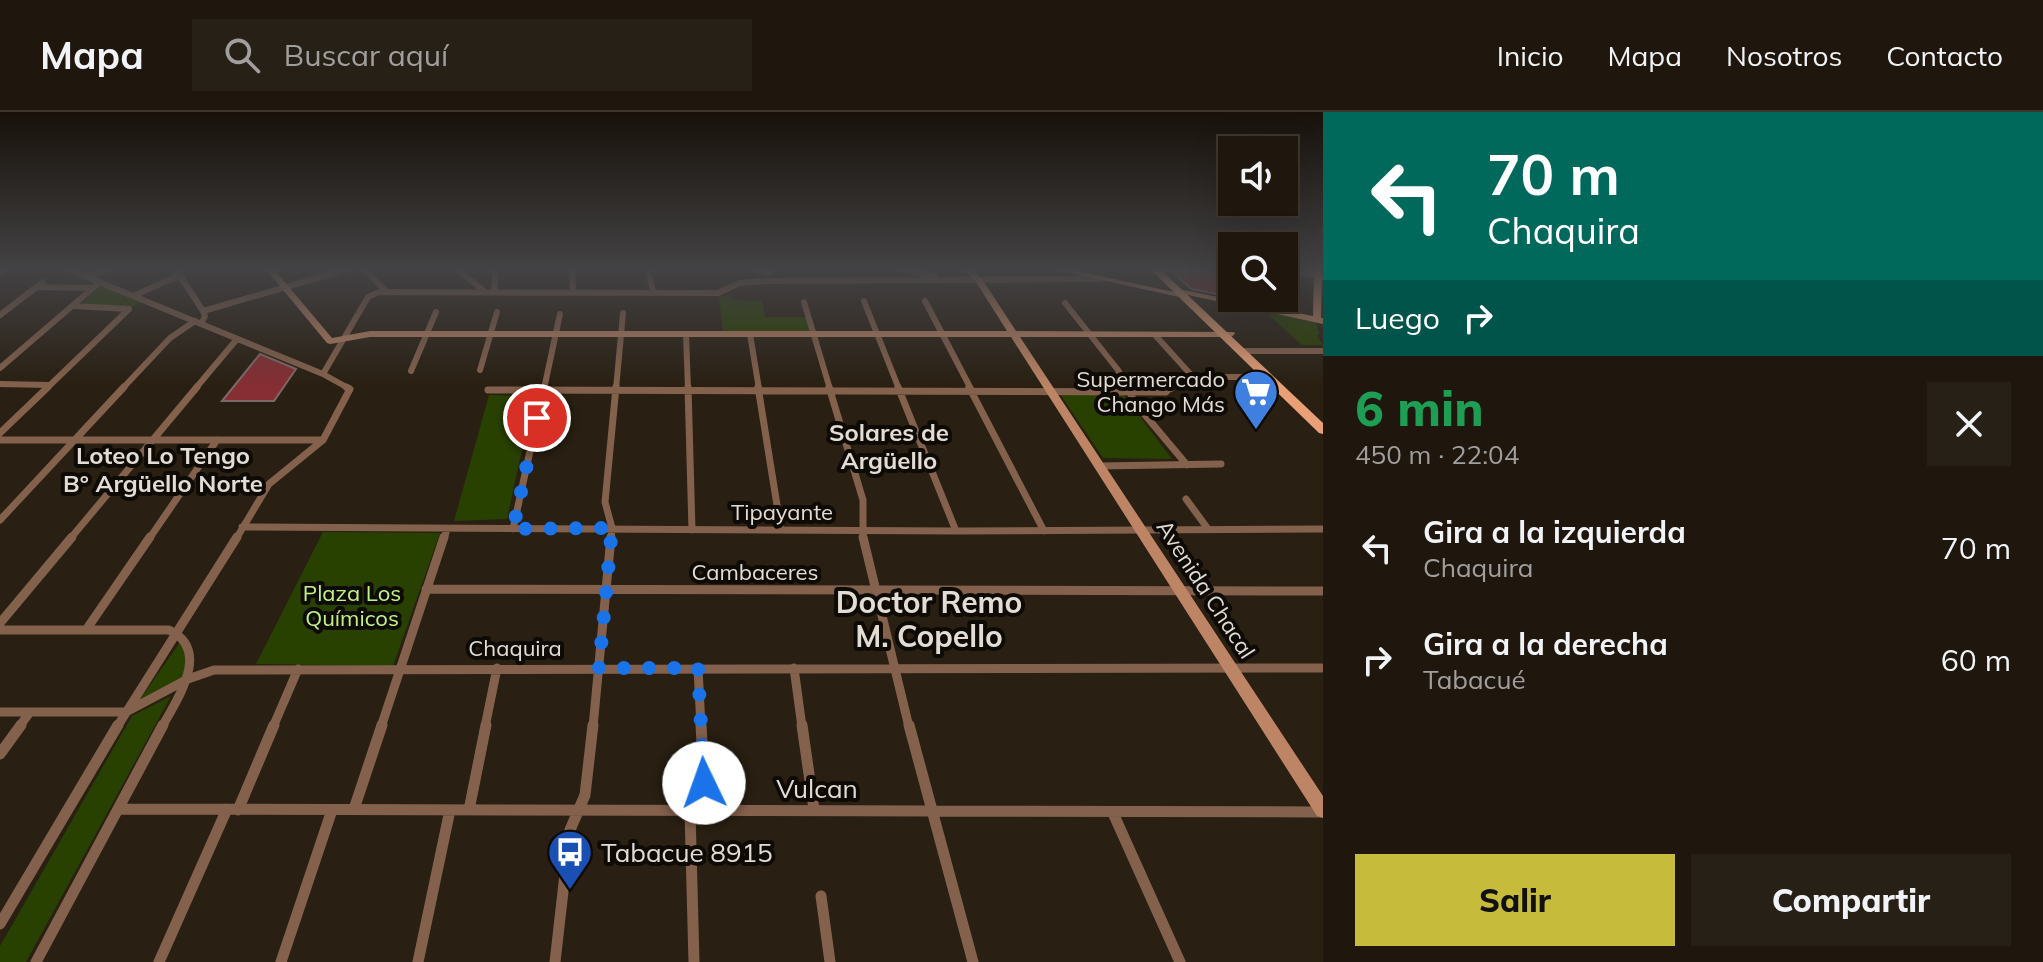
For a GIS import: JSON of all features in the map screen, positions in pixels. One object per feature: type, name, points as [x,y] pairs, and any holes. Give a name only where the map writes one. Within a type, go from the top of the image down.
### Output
[{"type":"main road","points":[[301,308],[325,339],[334,341],[370,334],[1227,334]]},
{"type":"main road","name":"Avenida Chacal","points":[[996,308],[1323,811]]},
{"type":"main road","points":[[1199,308],[1321,423]]},
{"type":"main road","points":[[1253,308],[1320,321]]},
{"type":"main road","points":[[1245,351],[1268,377],[1321,423]]},
{"type":"street","points":[[0,368],[72,308]]},
{"type":"street","points":[[0,433],[129,309],[105,308]]},
{"type":"street","points":[[0,924],[126,712],[179,633],[273,477],[323,440],[350,389],[323,374],[162,308]]},
{"type":"street","points":[[0,520],[170,338],[205,316],[201,308]]},
{"type":"street","points":[[203,311],[214,308]]},
{"type":"street","points":[[323,374],[362,308]]},
{"type":"street","points":[[806,308],[863,500],[861,530],[893,668],[973,962]]},
{"type":"street","points":[[867,308],[956,531]]},
{"type":"street","points":[[929,308],[1044,531]]},
{"type":"street","points":[[1069,308],[1118,370],[1127,392],[1187,465]]},
{"type":"street","points":[[411,371],[436,312]]},
{"type":"street","points":[[480,370],[497,312]]},
{"type":"street","points":[[555,962],[570,830],[585,795],[608,590],[612,528],[605,502],[623,313]]},
{"type":"street","points":[[513,529],[560,314]]},
{"type":"street","points":[[686,334],[692,530]]},
{"type":"street","points":[[750,334],[781,530]]},
{"type":"street","points":[[1155,335],[1193,377]]},
{"type":"street","points":[[0,623],[237,339]]},
{"type":"street","points":[[325,339],[336,353]]},
{"type":"street","points":[[1245,351],[1323,351]]},
{"type":"street","points":[[488,390],[1169,392],[1171,389],[1166,377],[1268,377]]},
{"type":"street","points":[[0,384],[49,385]]},
{"type":"street","points":[[0,440],[323,440]]},
{"type":"street","points":[[86,630],[217,440]]},
{"type":"street","points":[[1100,466],[1221,464]]},
{"type":"street","points":[[1186,499],[1208,529]]},
{"type":"street","name":"Tipayante","points":[[242,527],[956,531],[1323,529]]},
{"type":"street","points":[[354,809],[447,529]]},
{"type":"street","name":"Cambaceres","points":[[426,589],[1323,591]]},
{"type":"street","points":[[0,630],[169,630],[179,633],[189,650],[188,679],[36,962]]},
{"type":"street","points":[[469,810],[497,668]]},
{"type":"street","points":[[698,668],[706,811]]},
{"type":"street","points":[[794,668],[814,809]]},
{"type":"street","name":"Chaquira","points":[[126,712],[188,679],[214,670],[1323,668]]},
{"type":"street","points":[[159,962],[298,669]]},
{"type":"street","points":[[0,712],[126,712]]},
{"type":"street","points":[[0,754],[30,712]]},
{"type":"street","name":"Vulcan","points":[[119,809],[1323,811]]},
{"type":"street","points":[[281,962],[332,810]]},
{"type":"street","points":[[418,962],[450,810]]},
{"type":"street","points":[[690,811],[694,962]]},
{"type":"street","points":[[1113,813],[1180,962]]},
{"type":"street","points":[[821,896],[830,962]]},
{"type":"green space","points":[[720,308],[763,308],[765,317],[807,317],[810,332],[723,332]]},
{"type":"green space","points":[[1265,312],[1316,322],[1319,335],[1316,335],[1323,345],[1302,345]]},
{"type":"green space","points":[[1060,394],[1123,394],[1172,459],[1103,458]]},
{"type":"green space","points":[[489,395],[530,396],[533,399],[507,519],[454,521]]},
{"type":"green space","name":"Plaza Los Químicos","points":[[323,532],[440,533],[393,666],[256,664]]},
{"type":"green space","points":[[181,641],[185,651],[185,679],[136,705]]},
{"type":"green space","points":[[171,696],[26,962],[0,962],[0,946],[132,716]]},
{"type":"building","points":[[260,354],[296,369],[274,401],[222,401]]},
{"type":"place","name":"Supermercado Chango Más","points":[[1256,431]]},
{"type":"place","name":"Tabacue 8915","points":[[570,891]]},
{"type":"district","name":"Solares de Argüello","points":[[889,446]]},
{"type":"district","name":"Loteo Lo Tengo B° Argüello Norte","points":[[163,469]]},
{"type":"district","name":"Doctor Remo M. Copello","points":[[929,619]]},
{"type":"route","points":[[537,418],[513,529],[612,528],[599,668],[698,668],[704,783]]}]
